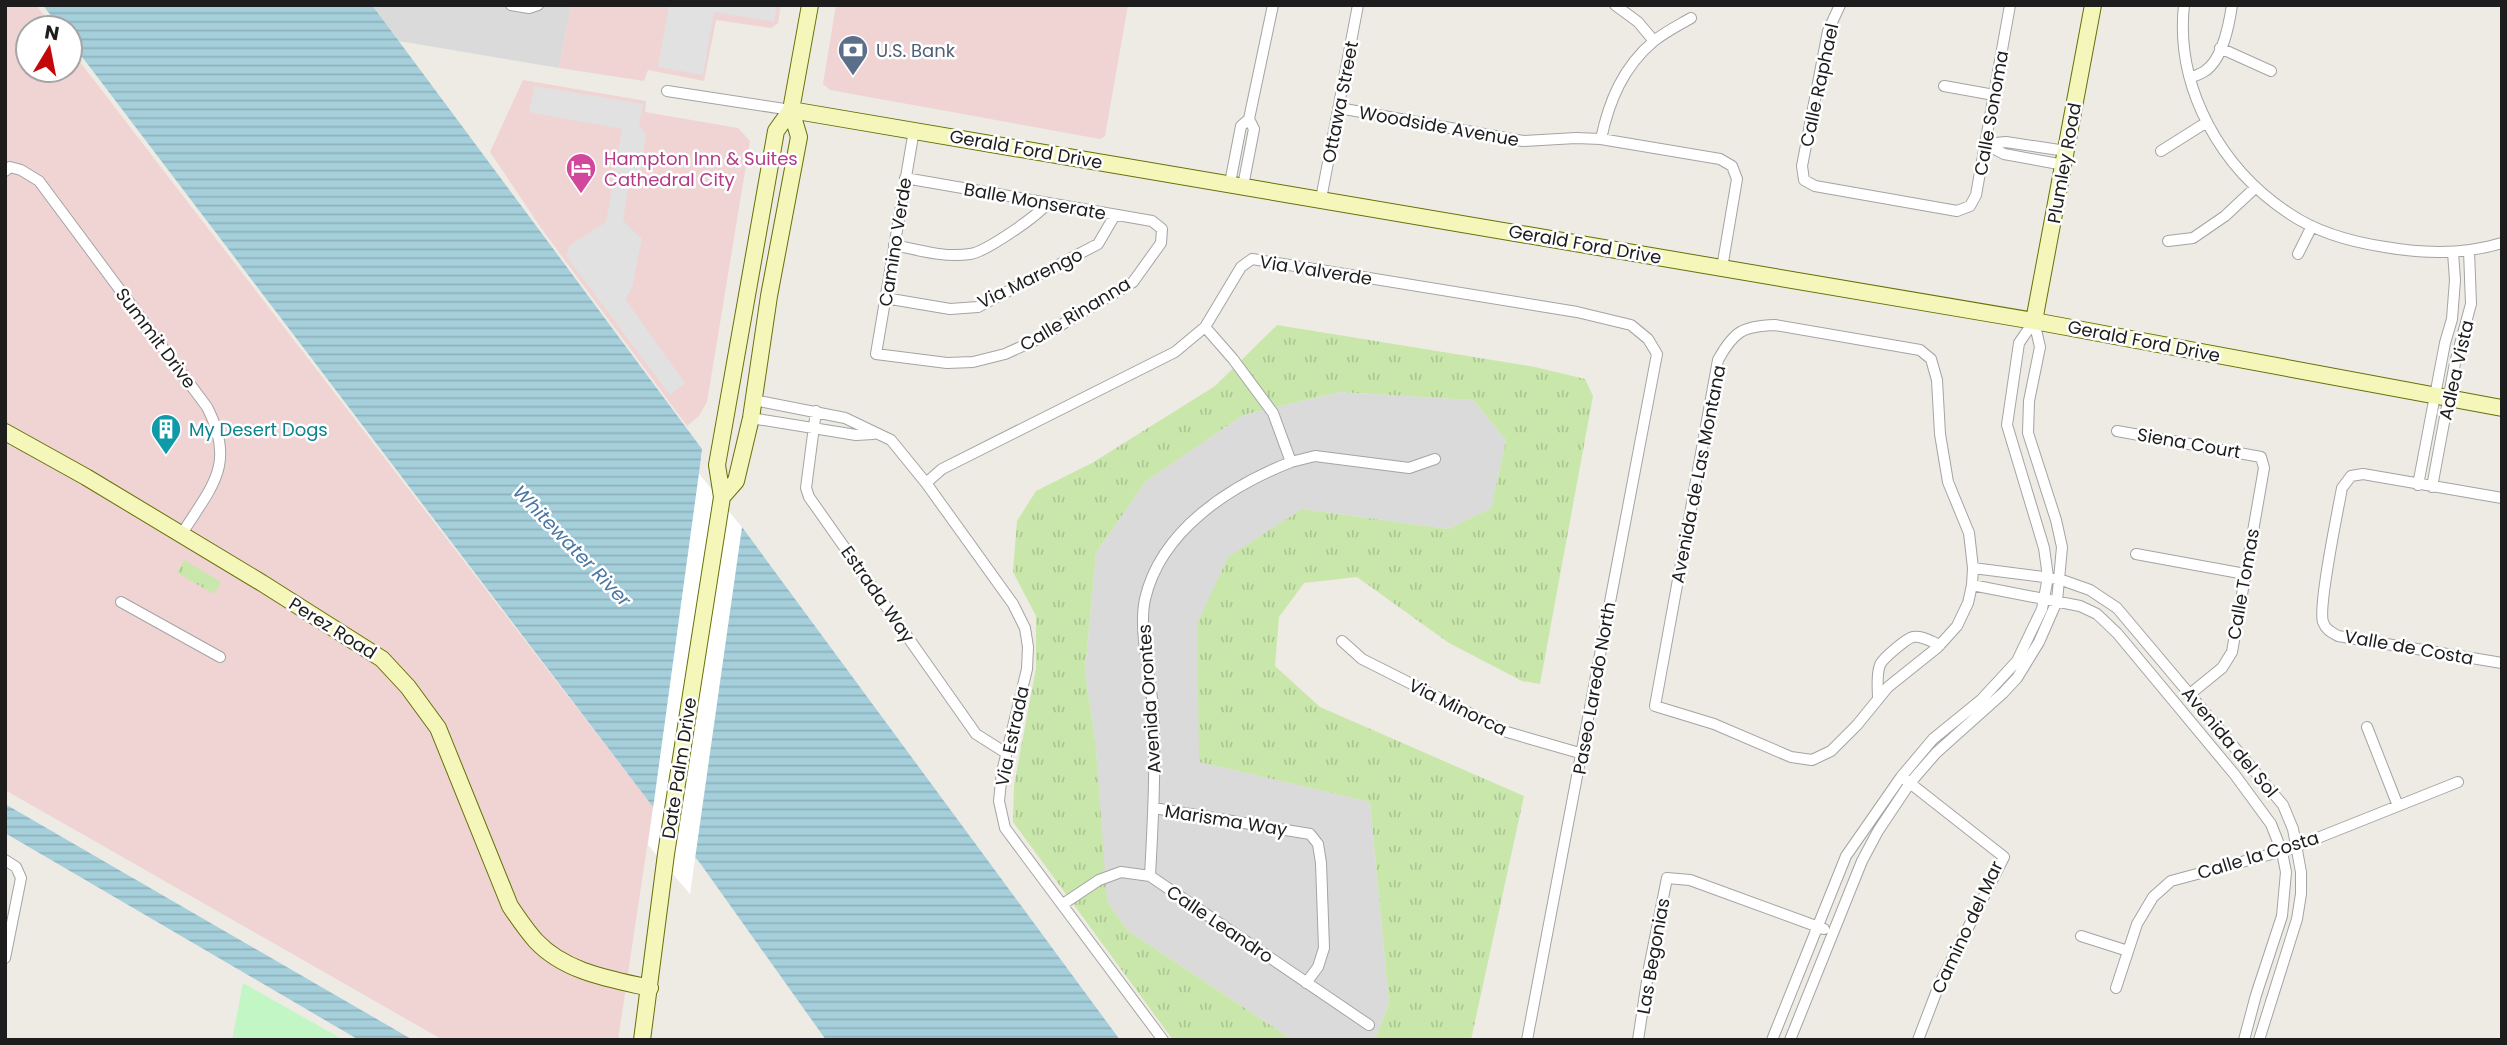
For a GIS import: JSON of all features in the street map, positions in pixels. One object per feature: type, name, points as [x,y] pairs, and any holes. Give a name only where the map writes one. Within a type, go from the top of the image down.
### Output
[{"type":"main road","name":"Date Palm Drive","points":[[642,1040],[666,854],[722,497],[717,465],[776,131],[791,110],[810,5]]},
{"type":"main road","name":"Plumley Road","points":[[2034,321],[2092,5]]},
{"type":"main road","name":"Date Palm Drive","points":[[722,497],[736,481],[751,418],[769,296],[799,137],[791,110]]},
{"type":"main road","name":"Gerald Ford Drive","points":[[791,110],[2034,321],[2502,408]]},
{"type":"main road","points":[[741,333],[750,358],[743,404],[745,414],[751,418]]},
{"type":"main road","name":"Perez Road","points":[[5,432],[86,477],[382,659],[408,687],[438,729],[510,906],[525,928],[538,943],[557,957],[585,972],[650,988]]},
{"type":"street","points":[[511,5],[529,8],[538,5]]},
{"type":"street","points":[[1237,184],[1241,126],[1249,119],[1273,5]]},
{"type":"street","name":"Ottawa Street","points":[[1321,199],[1357,5]]},
{"type":"street","points":[[1615,5],[1638,22],[1654,41]]},
{"type":"street","name":"Calle Raphael","points":[[1840,5],[1828,31],[1802,166],[1804,180],[1815,186],[1957,211]]},
{"type":"street","name":"Calle Sonoma","points":[[1957,211],[1970,206],[1976,195],[2010,5]]},
{"type":"street","points":[[2184,5],[2184,55],[2207,122],[2234,164],[2255,187],[2291,215],[2312,226],[2364,243],[2427,253],[2469,251],[2502,243]]},
{"type":"street","points":[[2190,78],[2206,71],[2220,48],[2232,5]]},
{"type":"street","points":[[1601,139],[1606,113],[1615,89],[1631,65],[1654,41],[1691,18]]},
{"type":"street","points":[[2220,48],[2271,71]]},
{"type":"street","points":[[1944,86],[1994,95]]},
{"type":"street","name":"Gerald Ford Drive","points":[[667,91],[791,110]]},
{"type":"street","name":"Woodside Avenue","points":[[1339,108],[1523,141],[1601,139],[1720,159],[1732,166],[1737,179],[1722,268]]},
{"type":"street","points":[[1237,184],[1252,138],[1254,127],[1249,119]]},
{"type":"street","points":[[2161,151],[2207,122]]},
{"type":"street","name":"Camino Verde","points":[[876,354],[914,130]]},
{"type":"street","points":[[1239,136],[1252,138]]},
{"type":"street","points":[[1985,144],[2006,142],[2065,158]]},
{"type":"street","name":"Summit Drive","points":[[8,169],[21,170],[39,181],[207,407],[215,423],[220,438],[220,468],[215,482],[181,535]]},
{"type":"street","name":"Balle Monserate","points":[[905,178],[1152,221],[1162,229]]},
{"type":"street","points":[[2168,241],[2193,238],[2225,216],[2255,187]]},
{"type":"street","points":[[894,245],[948,255],[973,254],[1036,217],[1048,203]]},
{"type":"street","name":"Via Marengo","points":[[886,298],[950,309],[978,307],[1098,244],[1115,215]]},
{"type":"street","points":[[2298,254],[2312,226]]},
{"type":"street","name":"Calle Rinanna","points":[[876,354],[947,363],[972,362],[1005,354],[1035,340],[1133,282],[1161,243],[1162,229]]},
{"type":"street","name":"Adlea Vista","points":[[2418,485],[2471,304],[2469,251]]},
{"type":"street","name":"Adlea Vista","points":[[2432,487],[2455,301],[2454,252]]},
{"type":"street","name":"Via Valverde","points":[[926,483],[953,463],[1175,352],[1205,327],[1241,267],[1252,259],[1577,312],[1631,325],[1648,339]]},
{"type":"street","points":[[1790,1040],[1862,861],[1905,780],[2017,678],[2039,642],[2057,601],[2054,578],[2007,425],[2019,343],[2034,321]]},
{"type":"street","points":[[1772,1040],[1846,856],[1905,780],[1933,738],[1981,700],[2017,660],[2054,578],[2062,547],[2028,433],[2029,401],[2040,346],[2034,321]]},
{"type":"street","name":"Avenida de Las Montana","points":[[1775,325],[1920,350],[1931,359],[1937,380],[1940,433],[1948,482],[1969,533],[1972,585],[1968,603],[1957,626],[1940,645],[1888,687],[1857,725],[1831,751],[1812,760],[1791,757],[1714,724],[1656,706],[1718,360],[1727,342],[1749,326],[1775,325]]},
{"type":"street","points":[[1205,327],[1233,359],[1273,413],[1291,461]]},
{"type":"street","name":"Paseo Laredo North","points":[[1527,1040],[1657,354],[1648,339]]},
{"type":"street","name":"Via Estrada","points":[[754,400],[845,418],[891,440],[926,483],[1013,604],[1025,628],[1028,647],[1027,669],[1006,753],[999,801],[1005,828],[1163,1040]]},
{"type":"street","name":"Estrada Way","points":[[816,411],[806,488],[809,497],[976,734],[1006,753]]},
{"type":"street","points":[[751,418],[856,435],[876,433]]},
{"type":"street","name":"Siena Court","points":[[2117,430],[2261,457]]},
{"type":"street","name":"Avenida Orontes","points":[[1150,876],[1154,808],[1153,708],[1144,621],[1145,599],[1170,543],[1195,517],[1262,473],[1291,461],[1315,456],[1409,468],[1435,459]]},
{"type":"street","name":"Calle Tomas","points":[[2190,694],[2222,668],[2232,652],[2264,468],[2261,457]]},
{"type":"street","name":"Valle de Costa","points":[[2418,485],[2363,474],[2351,476],[2342,488],[2322,620],[2328,631],[2339,636],[2502,663]]},
{"type":"street","points":[[2418,485],[2502,498]]},
{"type":"street","points":[[2136,554],[2245,574]]},
{"type":"street","name":"Avenida del Sol","points":[[1973,568],[2054,578],[2090,590],[2117,608],[2283,805],[2297,847],[2301,894],[2297,919],[2259,1040]]},
{"type":"street","name":"Avenida del Sol","points":[[1972,585],[2080,606],[2097,614],[2117,633],[2235,775],[2271,824],[2282,852],[2286,872],[2282,916],[2244,1040]]},
{"type":"street","points":[[121,602],[220,657]]},
{"type":"street","points":[[1878,699],[1878,679],[1883,660],[1910,637],[1917,636],[1940,645]]},
{"type":"street","name":"Via Minorca","points":[[1342,641],[1362,659],[1507,732],[1583,754]]},
{"type":"street","points":[[2367,727],[2398,806]]},
{"type":"street","name":"Camino del Mar","points":[[1905,780],[2004,857],[1939,985],[1919,1040]]},
{"type":"street","name":"Calle la Costa","points":[[2116,988],[2137,925],[2153,897],[2171,881],[2297,847],[2458,782]]},
{"type":"street","name":"Marisma Way","points":[[1154,808],[1310,834],[1318,844],[1321,863],[1324,948],[1318,967],[1306,983]]},
{"type":"street","points":[[5,860],[16,867],[21,878],[5,958]]},
{"type":"street","name":"Calle Leandro","points":[[1063,904],[1099,880],[1121,872],[1150,876],[1369,1025]]},
{"type":"street","name":"Las Begonias","points":[[1638,1040],[1667,878],[1690,880],[1833,932]]},
{"type":"street","points":[[2081,936],[2128,951]]},
{"type":"shaded area","points":[[5,5],[36,5],[43,14],[14,14],[14,84],[84,84],[84,67],[653,807],[618,1040],[443,1040],[5,790]]},
{"type":"shaded area","points":[[372,5],[571,5],[559,68],[399,41]]},
{"type":"shaded area","points":[[571,5],[781,5],[778,23],[771,28],[716,20],[704,81],[648,70],[644,81],[559,68]]},
{"type":"shaded area","points":[[669,5],[777,5],[774,22],[714,12],[703,75],[658,67]]},
{"type":"shaded area","points":[[836,5],[1128,5],[1105,136],[1100,139],[830,90],[823,84]]},
{"type":"shaded area","points":[[523,80],[646,101],[645,112],[738,128],[750,141],[707,402],[699,416],[687,426],[541,228],[490,152]]},
{"type":"shaded area","points":[[534,86],[643,104],[639,125],[646,135],[638,182],[629,182],[623,221],[642,239],[632,288],[625,299],[685,383],[670,395],[566,256],[569,246],[606,222],[622,129],[529,112]]},
{"type":"shaded area","points":[[1340,392],[1473,400],[1506,440],[1491,508],[1448,529],[1302,509],[1199,762],[1370,802],[1389,1003],[1375,1040],[1293,1040],[1127,930],[1106,901],[1096,749],[1085,671],[1096,553],[1145,482],[1243,415]]},
{"type":"green space","points":[[1277,325],[1535,367],[1585,379],[1593,396],[1540,684],[1522,681],[1449,643],[1357,577],[1304,583],[1279,617],[1275,666],[1320,707],[1524,796],[1471,1040],[1375,1040],[1389,1003],[1370,802],[1199,762],[1197,624],[1228,557],[1302,509],[1448,529],[1491,508],[1506,440],[1473,400],[1340,392],[1243,415],[1145,482],[1096,553],[1085,671],[1096,749],[1107,901],[1127,930],[1293,1040],[1173,1040],[1013,822],[1014,785],[1036,668],[1036,616],[1013,572],[1017,521],[1036,491],[1092,463],[1215,386]]},
{"type":"green space","points":[[184,560],[221,582],[214,594],[177,573]]},
{"type":"green space","points":[[243,983],[344,1040],[232,1040]]},
{"type":"water","name":"Whitewater River","points":[[43,5],[372,5],[702,449],[699,473],[742,527],[1120,1040],[826,1040],[700,863],[653,807],[84,59],[84,14],[50,14]]},
{"type":"water","points":[[5,804],[413,1040],[359,1040],[5,833]]},
{"type":"pier","points":[[699,473],[742,527],[690,894],[648,845]]},
{"type":"place","name":"U.S. Bank","points":[[853,77]]},
{"type":"place","name":"Hampton Inn & Suites Cathedral City","points":[[581,195]]},
{"type":"place","name":"My Desert Dogs","points":[[166,456]]}]
